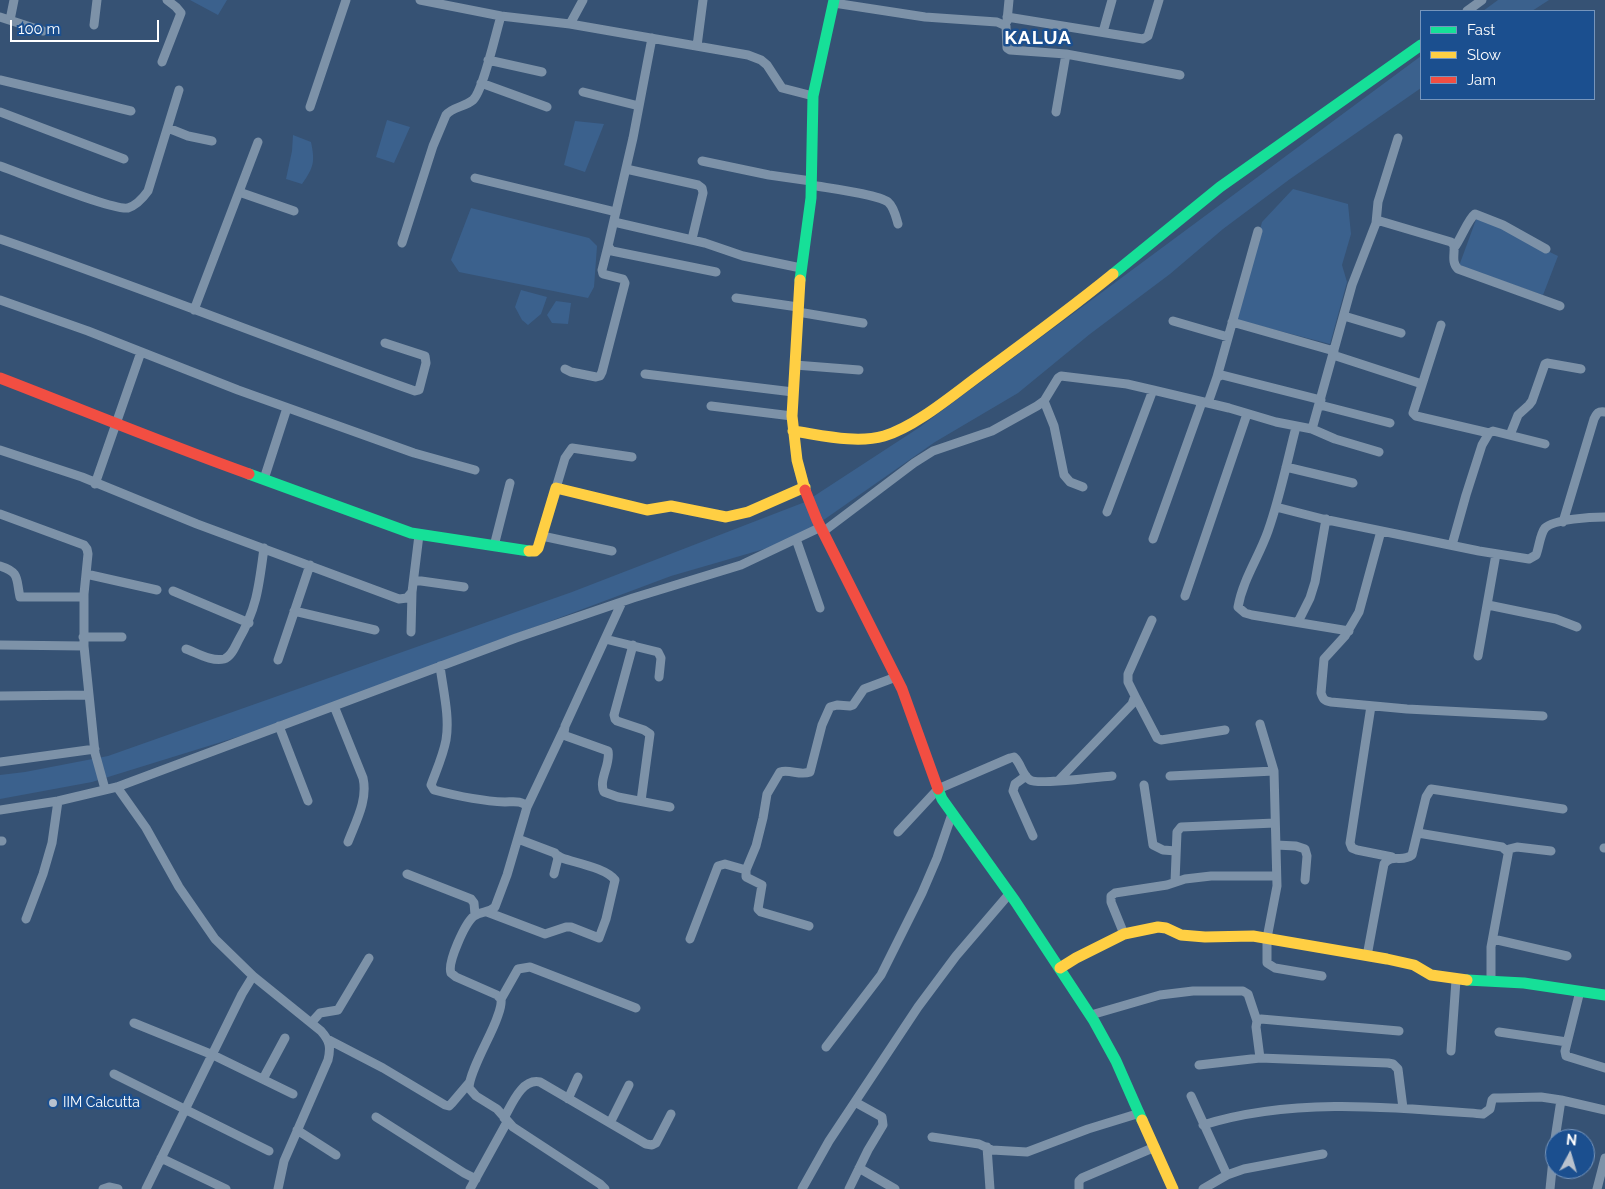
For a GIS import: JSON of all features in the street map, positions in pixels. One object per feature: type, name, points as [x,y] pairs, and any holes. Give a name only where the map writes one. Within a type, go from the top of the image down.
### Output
[{"type":"street","points":[[10,20],[14,0]]},
{"type":"street","points":[[94,25],[97,0]]},
{"type":"street","points":[[162,62],[181,13],[167,0]]},
{"type":"street","points":[[310,107],[346,0]]},
{"type":"street","points":[[420,0],[467,4],[501,16],[570,24],[748,55],[761,60],[782,88],[813,96]]},
{"type":"street","points":[[570,24],[583,0]]},
{"type":"street","points":[[697,46],[703,0]]},
{"type":"street","points":[[1009,0],[1007,48],[1010,50],[1066,54],[1180,75]]},
{"type":"street","points":[[1103,32],[1112,0]]},
{"type":"street","points":[[1159,0],[1148,36],[1145,39],[1103,32],[1007,22],[924,17],[834,1],[813,96],[811,198],[801,268],[792,416],[797,460],[806,491],[821,526],[902,689],[942,799],[1010,893],[1091,1015],[1116,1061],[1173,1189]]},
{"type":"street","points":[[1468,10],[1482,0]]},
{"type":"street","points":[[402,243],[433,146],[447,113],[473,100],[482,83],[501,16]]},
{"type":"street","points":[[0,17],[43,32]]},
{"type":"street","points":[[565,369],[596,377],[600,376],[602,372],[625,283],[623,279],[603,274],[602,270],[626,169],[652,38]]},
{"type":"street","points":[[793,431],[836,438],[883,436],[902,428],[938,406],[1084,297],[1220,187],[1420,45]]},
{"type":"street","points":[[1056,112],[1066,54]]},
{"type":"street","points":[[488,60],[542,72]]},
{"type":"street","points":[[0,80],[131,111]]},
{"type":"street","points":[[482,83],[547,107]]},
{"type":"street","points":[[0,166],[105,204],[127,208],[140,202],[148,191],[179,90]]},
{"type":"street","points":[[583,92],[639,106]]},
{"type":"street","points":[[0,112],[124,159]]},
{"type":"street","points":[[168,128],[188,136],[212,141]]},
{"type":"street","points":[[1312,430],[1358,269],[1376,223],[1378,202],[1398,138]]},
{"type":"street","points":[[194,310],[258,142]]},
{"type":"street","points":[[702,161],[884,200],[891,206],[898,224]]},
{"type":"street","points":[[626,169],[698,185],[702,188],[703,193],[692,240]]},
{"type":"street","points":[[475,178],[616,212]]},
{"type":"street","points":[[239,192],[294,211]]},
{"type":"street","points":[[1454,248],[1464,234],[1469,221],[1476,214],[1546,249]]},
{"type":"street","points":[[1376,223],[1385,221],[1451,242],[1454,245],[1453,260],[1458,269],[1560,306]]},
{"type":"street","points":[[614,222],[718,246],[742,256],[801,268]]},
{"type":"street","points":[[1154,539],[1205,403],[1217,377],[1258,231]]},
{"type":"street","points":[[0,239],[100,274],[398,385],[415,391],[419,390],[426,363],[425,356],[385,344]]},
{"type":"street","points":[[608,246],[612,251],[716,272]]},
{"type":"street","points":[[736,298],[863,323]]},
{"type":"street","points":[[0,300],[88,331],[287,408],[414,453],[475,470]]},
{"type":"street","points":[[1344,316],[1401,333]]},
{"type":"street","points":[[1174,321],[1228,337]]},
{"type":"street","points":[[1232,322],[1334,353],[1422,384]]},
{"type":"street","points":[[1440,326],[1413,413],[1416,416],[1489,433],[1493,431],[1545,444]]},
{"type":"street","points":[[95,484],[141,352]]},
{"type":"street","points":[[1510,435],[1518,415],[1532,401],[1544,364],[1547,362],[1581,368]]},
{"type":"street","points":[[795,365],[860,370]]},
{"type":"street","points":[[645,374],[793,392]]},
{"type":"street","points":[[1217,377],[1222,375],[1228,376],[1390,423]]},
{"type":"street","points":[[0,810],[58,801],[104,786],[117,787],[516,638],[622,602],[741,565],[821,526],[933,451],[992,431],[1037,406],[1044,401],[1061,376],[1127,384],[1153,390],[1312,430],[1378,452]]},
{"type":"street","points":[[0,378],[165,444],[411,533],[494,546],[535,551],[538,548],[565,458],[572,448],[632,457]]},
{"type":"street","points":[[1107,512],[1153,390]]},
{"type":"street","points":[[1044,401],[1054,426],[1064,475],[1070,482],[1083,487]]},
{"type":"street","points":[[711,406],[792,416]]},
{"type":"street","points":[[264,479],[287,408]]},
{"type":"street","points":[[1563,522],[1594,419],[1600,411],[1605,412]]},
{"type":"street","points":[[1185,596],[1247,414]]},
{"type":"street","points":[[1296,427],[1276,507],[1265,541],[1248,575],[1238,607],[1245,613],[1252,615],[1349,631]]},
{"type":"street","points":[[1452,545],[1482,445],[1489,433]]},
{"type":"street","points":[[0,450],[82,477],[95,484],[399,599],[407,598],[412,592]]},
{"type":"street","points":[[1286,467],[1353,483]]},
{"type":"street","points":[[494,546],[510,483]]},
{"type":"street","points":[[556,488],[647,510],[671,506],[726,517],[748,512],[806,491]]},
{"type":"street","points":[[1276,507],[1380,531],[1529,560],[1536,555],[1546,528],[1580,518],[1605,517]]},
{"type":"street","points":[[0,514],[84,546],[87,549],[84,641],[95,751],[104,786]]},
{"type":"street","points":[[1298,622],[1310,598],[1315,582],[1326,519]]},
{"type":"street","points":[[1380,531],[1360,612],[1349,631],[1324,659],[1321,693],[1325,701],[1371,706],[1543,716]]},
{"type":"street","points":[[411,632],[412,592],[419,534]]},
{"type":"street","points":[[542,536],[612,551]]},
{"type":"street","points":[[796,539],[820,608]]},
{"type":"street","points":[[186,649],[214,659],[222,660],[227,658],[249,623],[258,592],[264,548]]},
{"type":"street","points":[[1478,656],[1496,554]]},
{"type":"street","points":[[278,660],[310,565]]},
{"type":"street","points":[[0,566],[11,569],[15,573],[20,598],[84,597]]},
{"type":"street","points":[[86,574],[157,590]]},
{"type":"street","points":[[414,580],[464,587]]},
{"type":"street","points":[[173,591],[249,623]]},
{"type":"street","points":[[501,999],[497,995],[456,977],[450,969],[450,963],[471,919],[475,915],[492,911],[495,907],[527,807],[622,602]]},
{"type":"street","points":[[1488,605],[1556,619],[1577,627]]},
{"type":"street","points":[[294,611],[375,630]]},
{"type":"street","points":[[1152,620],[1127,679],[1157,738],[1161,740],[1225,730]]},
{"type":"street","points":[[0,645],[84,641],[122,637]]},
{"type":"street","points":[[605,639],[658,652],[660,655],[659,677]]},
{"type":"street","points":[[633,645],[614,715],[618,721],[650,734],[641,801]]},
{"type":"street","points":[[440,666],[447,734],[431,785],[432,788],[490,802],[520,802],[527,807]]},
{"type":"street","points":[[809,926],[761,912],[758,909],[762,885],[746,877],[746,870],[761,826],[767,794],[780,772],[785,770],[806,774],[810,772],[822,724],[830,707],[854,705],[864,689],[896,677]]},
{"type":"street","points":[[0,696],[88,695]]},
{"type":"street","points":[[1058,780],[1127,710],[1135,696]]},
{"type":"street","points":[[334,706],[358,764],[365,787],[359,813],[348,842]]},
{"type":"street","points":[[1371,706],[1350,843],[1352,848],[1405,859],[1412,855],[1426,797],[1430,789],[1563,809]]},
{"type":"street","points":[[1260,724],[1274,771],[1276,844],[1274,906],[1267,938],[1266,958],[1270,965],[1322,976]]},
{"type":"street","points":[[279,726],[308,801]]},
{"type":"street","points":[[564,729],[566,736],[608,751],[602,786],[604,792],[670,807]]},
{"type":"street","points":[[0,762],[95,751]]},
{"type":"street","points":[[898,832],[938,789],[1010,758],[1014,757],[1026,776],[1033,781],[1112,776]]},
{"type":"street","points":[[1170,776],[1274,771]]},
{"type":"street","points":[[1026,776],[1015,784],[1013,791],[1033,836]]},
{"type":"street","points":[[1144,784],[1153,845],[1163,850],[1176,851]]},
{"type":"street","points":[[117,787],[146,828],[180,887],[215,938],[253,976],[329,1040],[383,1068],[445,1105],[449,1106],[469,1083],[492,1034],[501,999],[518,969],[530,967],[636,1008]]},
{"type":"street","points":[[26,919],[43,874],[52,843],[58,801]]},
{"type":"street","points":[[826,1047],[881,975],[922,893],[937,858],[952,814]]},
{"type":"street","points":[[1174,882],[1177,832],[1181,827],[1275,824]]},
{"type":"street","points":[[1418,833],[1502,847],[1508,852]]},
{"type":"street","points":[[487,912],[545,934],[566,927],[572,927],[599,938],[606,919],[615,880],[612,876],[562,858],[549,850],[518,839]]},
{"type":"street","points":[[1276,844],[1305,849],[1307,856],[1305,880]]},
{"type":"street","points":[[1490,982],[1490,957],[1508,852],[1512,847],[1551,851]]},
{"type":"street","points":[[554,874],[557,855]]},
{"type":"street","points":[[1367,956],[1384,864],[1387,859],[1392,857]]},
{"type":"street","points":[[690,939],[718,866],[725,864],[746,870]]},
{"type":"street","points":[[407,874],[471,899],[474,903],[475,915]]},
{"type":"street","points":[[1124,934],[1111,902],[1114,894],[1166,885],[1186,879],[1211,876],[1276,876]]},
{"type":"street","points":[[802,1189],[828,1141],[918,1007],[950,963],[1010,893]]},
{"type":"street","points":[[1060,968],[1124,934],[1158,927],[1166,928],[1180,935],[1205,937],[1253,936],[1404,962],[1431,974],[1456,980],[1524,983],[1605,995]]},
{"type":"street","points":[[1493,939],[1567,956]]},
{"type":"street","points":[[311,1023],[320,1014],[338,1010],[369,958]]},
{"type":"street","points":[[146,1189],[242,994],[253,976]]},
{"type":"street","points":[[1451,1051],[1456,980]]},
{"type":"street","points":[[1091,1015],[1160,995],[1193,990],[1243,991],[1248,994],[1257,1021],[1260,1058]]},
{"type":"street","points":[[1580,991],[1565,1051],[1566,1056],[1605,1068]]},
{"type":"street","points":[[1257,1021],[1268,1019],[1398,1031]]},
{"type":"street","points":[[134,1023],[212,1055],[293,1094]]},
{"type":"street","points":[[1499,1032],[1567,1042]]},
{"type":"street","points":[[263,1079],[285,1038]]},
{"type":"street","points":[[278,1189],[284,1161],[328,1060],[330,1051],[329,1040]]},
{"type":"street","points":[[1199,1065],[1260,1058],[1393,1064],[1398,1069],[1402,1108]]},
{"type":"street","points":[[114,1074],[269,1151]]},
{"type":"street","points":[[568,1098],[578,1077]]},
{"type":"street","points":[[470,1189],[523,1086],[528,1082],[540,1082],[646,1144],[652,1145],[660,1138],[671,1114]]},
{"type":"street","points":[[469,1083],[469,1088],[472,1092],[497,1109],[506,1120],[605,1189]]},
{"type":"street","points":[[610,1123],[629,1085]]},
{"type":"street","points":[[1191,1096],[1227,1175]]},
{"type":"street","points":[[1204,1124],[1244,1114],[1287,1108],[1402,1108],[1483,1114],[1488,1112],[1494,1098],[1561,1100],[1605,1110]]},
{"type":"street","points":[[1557,1129],[1561,1100]]},
{"type":"street","points":[[849,1189],[884,1121],[882,1117],[855,1102]]},
{"type":"street","points":[[932,1138],[968,1142],[992,1150],[1032,1151],[1140,1113]]},
{"type":"street","points":[[376,1117],[464,1173],[476,1178]]},
{"type":"street","points":[[297,1130],[336,1155]]},
{"type":"street","points":[[987,1147],[990,1189]]},
{"type":"street","points":[[1079,1189],[1079,1182],[1082,1178],[1154,1147]]},
{"type":"street","points":[[1202,1189],[1227,1175],[1261,1165],[1323,1154]]},
{"type":"street","points":[[161,1158],[226,1189]]},
{"type":"street","points":[[1597,1189],[1605,1158]]},
{"type":"street","points":[[859,1168],[895,1189]]},
{"type":"street","points":[[104,1189],[109,1187],[118,1189]]},
{"type":"water","points":[[190,0],[227,0],[218,15]]},
{"type":"water","points":[[1498,0],[1549,0],[1534,10],[1484,10]]},
{"type":"water","points":[[1420,57],[1420,89],[1290,179],[1223,229],[1170,274],[1090,334],[1018,393],[935,442],[805,533],[771,547],[671,576],[260,730],[92,782],[0,799],[0,775],[108,756],[572,592],[805,502],[920,427]]},
{"type":"water","points":[[387,120],[410,127],[394,163],[376,157]]},
{"type":"water","points":[[575,121],[604,124],[585,172],[564,165]]},
{"type":"water","points":[[293,135],[311,142],[312,164],[302,184],[286,179],[292,151]]},
{"type":"water","points":[[1293,189],[1348,204],[1351,234],[1342,265],[1347,282],[1330,344],[1237,320],[1262,222]]},
{"type":"water","points":[[471,208],[589,238],[597,246],[594,287],[588,298],[459,272],[451,260]]},
{"type":"water","points":[[1477,217],[1558,256],[1543,295],[1459,266]]},
{"type":"water","points":[[521,290],[547,297],[541,314],[528,325],[522,320],[515,307]]},
{"type":"water","points":[[556,301],[571,303],[568,324],[552,323],[547,315]]},
{"type":"traffic: fast","points":[[800,280],[811,198],[813,96],[834,0]]},
{"type":"traffic: fast","points":[[1113,274],[1220,187],[1420,46]]},
{"type":"traffic: fast","points":[[249,474],[411,533],[529,551]]},
{"type":"traffic: fast","points":[[938,789],[942,799],[1015,901],[1094,1021],[1116,1061],[1142,1120]]},
{"type":"traffic: fast","points":[[1467,980],[1524,983],[1605,995]]},
{"type":"traffic: slow","points":[[793,431],[850,439],[873,438],[896,432],[921,418],[946,400],[1113,274]]},
{"type":"traffic: slow","points":[[800,280],[792,416],[797,460],[805,490]]},
{"type":"traffic: slow","points":[[529,551],[535,551],[538,548],[556,488],[647,510],[671,506],[726,517],[748,512],[805,487]]},
{"type":"traffic: slow","points":[[1060,968],[1124,934],[1158,927],[1166,928],[1181,935],[1205,937],[1253,936],[1387,959],[1414,965],[1431,975],[1467,980]]},
{"type":"traffic: slow","points":[[1142,1120],[1173,1189]]},
{"type":"traffic: jam","points":[[0,378],[249,474]]},
{"type":"traffic: jam","points":[[805,490],[817,520],[902,689],[938,789]]},
{"type":"place","name":"IIM Calcutta","points":[[53,1103]]},
{"type":"district","name":"KALUA","points":[[1038,38]]}]
